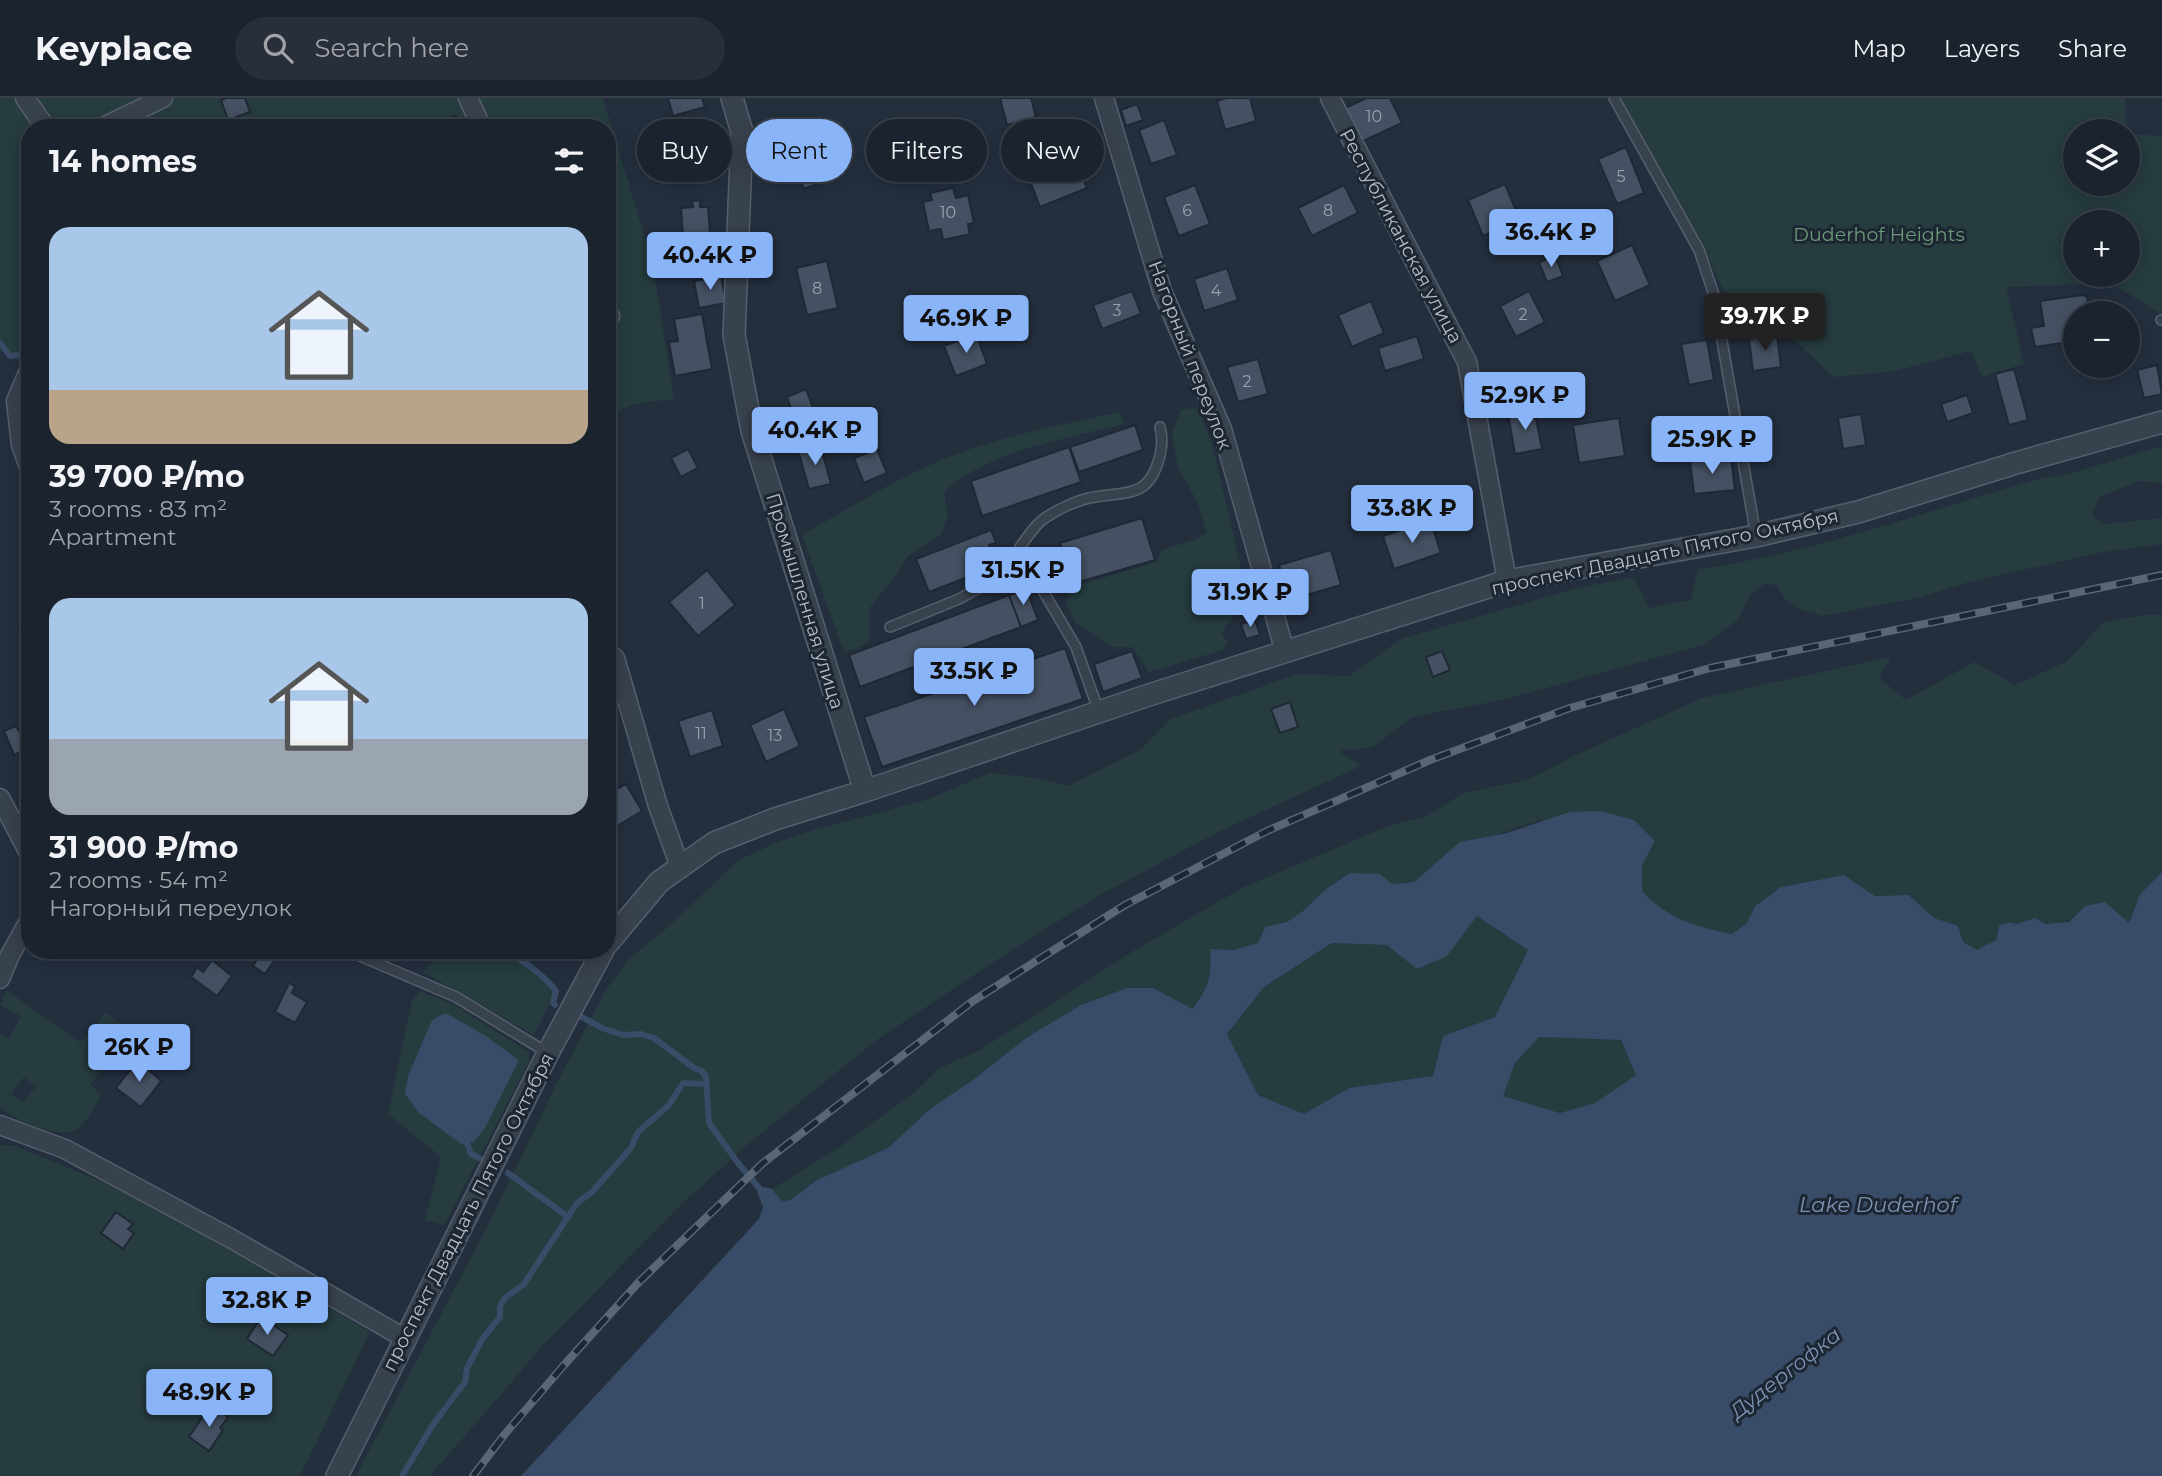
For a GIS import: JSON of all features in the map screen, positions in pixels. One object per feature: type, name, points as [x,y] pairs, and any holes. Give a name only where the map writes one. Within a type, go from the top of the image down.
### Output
[{"type":"street","points":[[25,98],[40,119]]},
{"type":"street","points":[[120,119],[163,98]]},
{"type":"street","points":[[468,98],[478,119]]},
{"type":"street","name":"Промышленная улица","points":[[732,98],[742,132],[734,335],[752,431],[865,791]]},
{"type":"street","name":"Нагорный переулок","points":[[1104,98],[1163,290],[1222,429],[1285,652]]},
{"type":"street","name":"Республиканская улица","points":[[1330,98],[1467,362],[1507,581]]},
{"type":"street","points":[[21,389],[16,401],[21,445]]},
{"type":"street","name":"проспект Двадцать Пятого Октября","points":[[616,933],[659,882],[714,843],[775,819],[1507,581],[1756,537],[1858,512],[2016,463],[2162,422]]},
{"type":"street","points":[[616,661],[658,806],[680,867]]},
{"type":"street","points":[[0,798],[21,838]]},
{"type":"street","points":[[0,979],[21,935]]},
{"type":"street","name":"проспект Двадцать Пятого Октября","points":[[337,1476],[548,1052],[598,959]]},
{"type":"street","points":[[0,1125],[65,1149],[232,1239],[406,1339]]},
{"type":"lane","points":[[1614,98],[1687,225],[1714,295],[1756,537]]},
{"type":"lane","points":[[1099,712],[1076,647],[1020,547],[1043,519],[1093,497],[1126,494],[1142,488],[1154,477],[1163,442],[1160,427]]},
{"type":"lane","points":[[890,627],[959,599],[1026,562]]},
{"type":"lane","points":[[367,959],[456,997],[548,1052]]},
{"type":"green space","points":[[0,98],[603,98],[609,119],[21,119],[21,358],[0,344]]},
{"type":"green space","name":"Duderhof Heights","points":[[1619,98],[2125,98],[2126,119],[2063,119],[2063,196],[2140,196],[2140,135],[2162,136],[2162,314],[2118,287],[2140,287],[2140,210],[2063,210],[2063,285],[2006,287],[2024,364],[1982,377],[1971,351],[1894,371],[1834,377],[1777,324],[1734,314],[1701,242]]},
{"type":"green space","points":[[616,141],[653,265],[674,399],[633,404],[616,413]]},
{"type":"green space","points":[[1198,407],[1212,444],[1250,605],[1235,612],[1224,628],[1222,634],[1227,642],[1223,650],[1149,672],[1132,647],[1113,647],[1074,621],[1065,600],[1072,587],[1157,562],[1162,550],[1207,533],[1197,501],[1178,468],[1172,433],[1181,410]]},
{"type":"green space","points":[[21,411],[21,467],[15,453]]},
{"type":"green space","points":[[1120,412],[1124,424],[1053,441],[1004,457],[981,466],[944,492],[948,515],[941,535],[908,556],[870,607],[869,641],[844,652],[802,535],[895,482],[954,455],[1015,436]]},
{"type":"green space","points":[[2162,446],[2162,483],[2140,481],[2099,497],[2092,515],[2104,524],[2162,518],[2162,544],[2103,552],[1969,582],[1922,597],[1822,616],[1797,608],[1785,599],[1777,585],[1764,584],[1750,595],[1738,620],[1703,645],[1502,700],[1412,717],[1373,747],[1339,751],[1361,766],[1216,833],[1100,895],[878,1039],[747,1145],[684,1202],[547,1341],[430,1476],[356,1476],[489,1223],[606,990],[629,959],[668,927],[739,860],[773,844],[814,830],[926,800],[990,773],[1035,778],[1068,786],[1140,750],[1170,719],[1298,674],[1349,676],[1401,639],[1581,587],[1634,578],[1649,608],[1691,600],[1698,569],[1827,542],[2039,479],[2072,473]]},
{"type":"green space","points":[[2142,615],[2162,615],[2162,872],[2140,894],[2129,923],[2085,906],[2068,920],[2056,924],[2035,918],[1999,926],[1996,940],[1977,950],[1963,942],[1958,926],[1934,918],[1910,895],[1875,896],[1844,875],[1781,887],[1755,906],[1747,923],[1732,934],[1706,928],[1672,915],[1642,891],[1642,865],[1655,841],[1540,820],[1493,836],[1436,865],[1414,882],[1325,890],[1287,922],[1265,927],[1258,943],[1233,950],[1210,949],[1208,981],[1193,1009],[1153,988],[1127,988],[1081,1005],[1026,1038],[977,1077],[930,1109],[888,1148],[817,1180],[790,1200],[782,1202],[772,1189],[838,1148],[914,1093],[938,1069],[980,1050],[1135,950],[1242,888],[1388,826],[1427,816],[1463,793],[1527,780],[1702,698],[1891,657],[1879,678],[1906,700],[1974,662],[2015,685],[2066,662],[2103,623]]},
{"type":"green space","points":[[1477,916],[1528,950],[1495,1017],[1443,1036],[1433,1076],[1349,1088],[1304,1114],[1258,1095],[1227,1034],[1264,987],[1332,943],[1387,945],[1447,956]]},
{"type":"green space","points":[[437,959],[526,959],[558,986],[534,1035],[423,972]]},
{"type":"green space","points":[[7,991],[80,1042],[106,1013],[133,1033],[90,1085],[102,1095],[87,1119],[76,1130],[58,1132],[36,1127],[0,1107],[0,1035],[9,1039],[21,1016],[0,1005]],"holes":[[[24,1077],[36,1087],[22,1103],[11,1094]]]},
{"type":"green space","points":[[420,991],[454,1005],[529,1052],[529,1062],[444,1225],[425,1220],[441,1157],[388,1114],[412,1001]],"holes":[[[405,1094],[474,1142],[462,1144],[418,1111]]]},
{"type":"green space","points":[[1539,1037],[1621,1040],[1637,1075],[1595,1103],[1560,1113],[1502,1096],[1515,1063]]},
{"type":"green space","points":[[0,1145],[15,1146],[105,1183],[234,1252],[370,1332],[300,1476],[0,1476]]},
{"type":"water","name":"Lake Duderhof","points":[[1601,811],[1634,820],[1655,841],[1642,865],[1642,891],[1672,915],[1706,928],[1732,934],[1747,923],[1755,906],[1781,887],[1844,875],[1875,896],[1909,895],[1934,918],[1958,926],[1963,942],[1977,950],[1996,940],[1999,926],[2035,918],[2046,924],[2069,922],[2085,906],[2105,902],[2129,923],[2140,894],[2162,872],[2162,1476],[521,1476],[759,1219],[763,1207],[757,1192],[764,1187],[772,1189],[782,1202],[790,1200],[817,1180],[888,1148],[930,1109],[977,1077],[1026,1038],[1081,1005],[1127,988],[1153,988],[1193,1009],[1208,981],[1210,949],[1233,950],[1258,943],[1265,927],[1287,922],[1350,873],[1380,874],[1392,884],[1414,882],[1460,842],[1507,833],[1570,812]],"holes":[[[1477,916],[1528,950],[1495,1017],[1443,1036],[1433,1076],[1349,1088],[1304,1114],[1258,1095],[1227,1034],[1264,987],[1332,943],[1387,945],[1417,969],[1447,956]],[[1539,1037],[1621,1040],[1636,1075],[1595,1103],[1560,1113],[1503,1096],[1515,1063]]]},
{"type":"water","points":[[446,1013],[486,1036],[519,1060],[485,1128],[474,1142],[461,1144],[418,1112],[405,1094],[408,1076],[432,1020]]},
{"type":"building","points":[[245,98],[250,112],[228,119],[221,100]]},
{"type":"building","points":[[668,98],[702,98],[705,107],[673,116]]},
{"type":"building","points":[[1000,98],[1031,98],[1036,117],[1005,119]]},
{"type":"building","points":[[1226,98],[1250,98],[1256,121],[1225,130],[1217,101]]},
{"type":"building","points":[[1367,98],[1390,98],[1402,123],[1361,142],[1345,108]]},
{"type":"building","points":[[1137,104],[1143,120],[1126,126],[1121,110]]},
{"type":"building","points":[[1164,120],[1177,155],[1151,164],[1139,130]]},
{"type":"building","points":[[1626,147],[1644,193],[1617,204],[1598,159]]},
{"type":"building","points":[[801,182],[822,182],[804,189]]},
{"type":"building","points":[[1031,182],[1085,182],[1087,188],[1040,207]]},
{"type":"building","points":[[1505,184],[1520,220],[1483,236],[1468,200]]},
{"type":"building","points":[[1195,185],[1210,224],[1179,236],[1164,197]]},
{"type":"building","points":[[1344,185],[1358,213],[1312,236],[1298,208]]},
{"type":"building","points":[[953,188],[956,198],[968,195],[974,223],[968,224],[970,234],[943,240],[941,229],[929,231],[923,202],[932,200],[930,193]]},
{"type":"building","points":[[700,200],[700,207],[708,207],[710,233],[683,235],[681,208],[693,207],[692,201]]},
{"type":"building","points":[[1632,245],[1650,285],[1615,301],[1597,261]]},
{"type":"building","points":[[1555,256],[1563,276],[1547,282],[1539,262]]},
{"type":"building","points":[[827,261],[838,308],[807,315],[796,268]]},
{"type":"building","points":[[1227,268],[1238,300],[1204,311],[1194,279]]},
{"type":"building","points":[[721,276],[726,303],[699,308],[694,281]]},
{"type":"building","points":[[1132,291],[1141,314],[1102,329],[1093,305]]},
{"type":"building","points":[[1529,291],[1545,322],[1516,337],[1500,306]]},
{"type":"building","points":[[2083,295],[2087,297],[2088,301],[2063,301],[2063,343],[2035,347],[2031,328],[2044,326],[2040,301]]},
{"type":"building","points":[[1371,301],[1384,333],[1352,347],[1338,315]]},
{"type":"building","points":[[702,314],[712,369],[675,376],[669,342],[678,341],[674,319]]},
{"type":"building","points":[[976,334],[987,364],[956,376],[944,346]]},
{"type":"building","points":[[1777,335],[1781,367],[1753,371],[1749,339]]},
{"type":"building","points":[[1417,336],[1424,359],[1385,371],[1378,348]]},
{"type":"building","points":[[1707,340],[1714,380],[1689,385],[1681,344]]},
{"type":"building","points":[[1258,359],[1268,394],[1238,402],[1227,367]]},
{"type":"building","points":[[2157,365],[2162,394],[2144,398],[2139,378],[2140,369]]},
{"type":"building","points":[[2014,369],[2028,420],[2009,425],[1995,374]]},
{"type":"building","points":[[806,389],[817,419],[785,431],[779,416],[792,411],[787,397]]},
{"type":"building","points":[[1967,395],[1973,413],[1947,422],[1941,404]]},
{"type":"building","points":[[1534,409],[1542,449],[1515,454],[1508,414]]},
{"type":"building","points":[[1861,414],[1866,445],[1843,449],[1838,418]]},
{"type":"building","points":[[1619,418],[1625,456],[1579,463],[1573,425]]},
{"type":"building","points":[[1135,425],[1143,450],[1079,472],[1070,447]]},
{"type":"building","points":[[820,444],[831,484],[809,489],[798,450]]},
{"type":"building","points":[[1069,447],[1081,482],[982,516],[971,481]]},
{"type":"building","points":[[688,449],[698,468],[681,477],[671,458]]},
{"type":"building","points":[[877,449],[887,473],[864,483],[854,458]]},
{"type":"building","points":[[1731,457],[1735,490],[1694,494],[1690,461]]},
{"type":"building","points":[[1142,518],[1155,560],[1072,584],[1060,543]]},
{"type":"building","points":[[1430,520],[1441,553],[1394,569],[1383,536]]},
{"type":"building","points":[[991,530],[996,543],[989,545],[997,566],[929,592],[916,559]]},
{"type":"building","points":[[1331,550],[1341,585],[1289,600],[1279,565]]},
{"type":"building","points":[[707,570],[735,605],[698,636],[669,602]]},
{"type":"building","points":[[1026,588],[1038,620],[1021,627],[1009,595]]},
{"type":"building","points":[[1009,595],[1021,627],[860,687],[849,655]]},
{"type":"building","points":[[1255,620],[1260,635],[1246,639],[1241,624]]},
{"type":"building","points":[[1065,648],[1083,699],[882,767],[864,717]]},
{"type":"building","points":[[1132,651],[1142,678],[1103,692],[1094,664]]},
{"type":"building","points":[[1442,651],[1450,670],[1433,677],[1426,657]]},
{"type":"building","points":[[1290,702],[1298,727],[1280,733],[1271,709]]},
{"type":"building","points":[[784,709],[800,746],[766,762],[750,725]]},
{"type":"building","points":[[712,710],[723,746],[690,757],[678,721]]},
{"type":"building","points":[[16,726],[21,733],[21,752],[14,755],[4,731]]},
{"type":"building","points":[[626,784],[642,811],[617,826],[616,824],[616,790]]},
{"type":"building","points":[[257,959],[275,959],[265,974],[253,966]]},
{"type":"building","points":[[212,960],[232,976],[217,996],[191,977],[197,967],[203,972]]},
{"type":"building","points":[[289,983],[295,986],[292,993],[307,1002],[295,1023],[275,1012]]},
{"type":"building","points":[[138,1060],[161,1081],[141,1107],[116,1088]]},
{"type":"building","points":[[116,1212],[133,1224],[128,1229],[134,1233],[123,1249],[101,1233]]},
{"type":"building","points":[[261,1317],[288,1335],[273,1356],[247,1339]]},
{"type":"building","points":[[189,1377],[198,1384],[182,1406],[168,1396],[181,1378],[186,1382]]},
{"type":"building","points":[[213,1408],[228,1417],[209,1451],[189,1437],[203,1416],[206,1418]]},
{"type":"waterway","points":[[0,343],[10,356],[21,355]]},
{"type":"waterway","points":[[519,959],[556,991],[553,1003],[555,1005]]},
{"type":"waterway","points":[[580,1016],[623,1035],[641,1034],[654,1038],[702,1071],[706,1077],[709,1123],[765,1195]]},
{"type":"waterway","points":[[402,1476],[432,1426],[465,1382],[467,1368],[483,1338],[500,1317],[500,1306],[505,1298],[524,1284],[577,1203],[592,1192],[631,1148],[638,1132],[669,1105],[683,1083],[706,1084]]},
{"type":"waterway","points":[[465,1138],[471,1154],[479,1158]]},
{"type":"waterway","points":[[508,1173],[568,1217]]},
{"type":"railway","points":[[473,1476],[505,1434],[638,1283],[763,1163],[973,1001],[1125,905],[1267,831],[1430,760],[1570,708],[1710,668],[2162,575]]},
{"type":"water label","name":"Дудергофка","points":[[1785,1373]]}]
